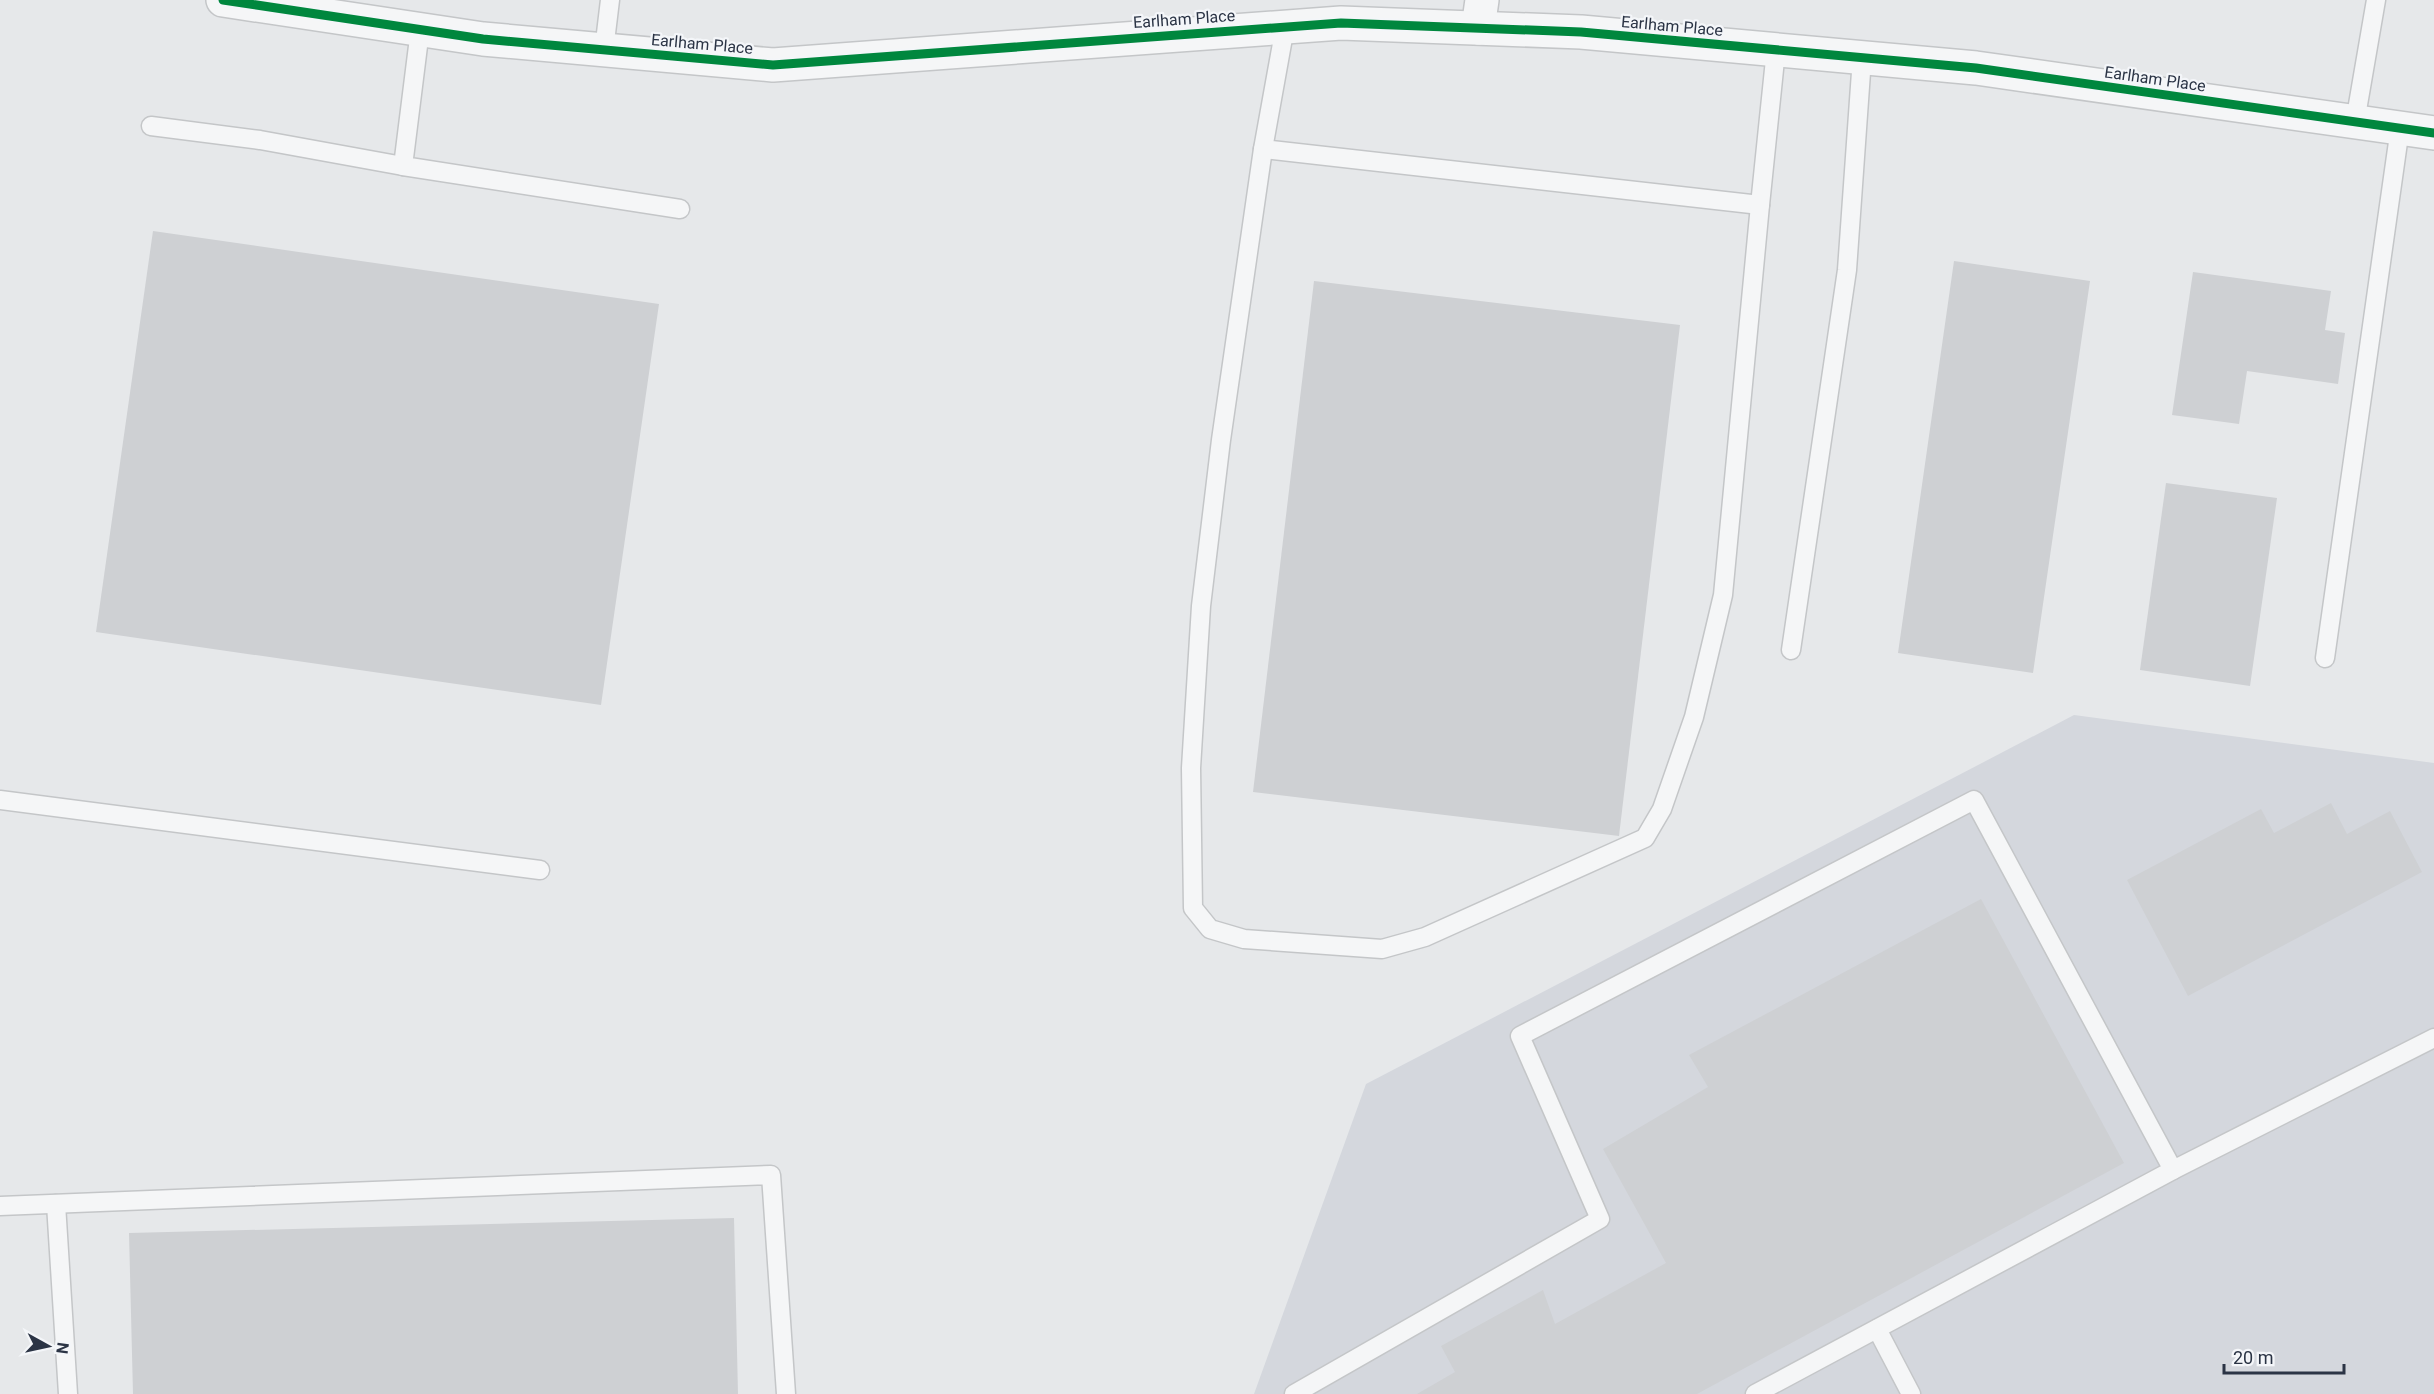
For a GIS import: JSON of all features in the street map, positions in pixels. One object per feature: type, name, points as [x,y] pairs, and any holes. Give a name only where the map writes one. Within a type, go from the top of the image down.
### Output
[{"type":"street","name":"Earlham Place","points":[[223,0],[483,39],[773,65],[1480,14],[1581,32],[1976,68],[2434,133]]},
{"type":"lane","points":[[604,50],[610,0]]},
{"type":"lane","points":[[2355,122],[2376,0]]},
{"type":"lane","points":[[1285,27],[1263,149],[1221,440],[1201,606],[1191,768],[1192,908],[1210,929],[1244,939],[1382,950],[1425,938],[1645,838],[1662,809],[1694,717],[1723,595],[1776,50]]},
{"type":"lane","points":[[403,166],[420,30]]},
{"type":"lane","points":[[1791,650],[1847,270],[1862,58]]},
{"type":"lane","points":[[152,126],[260,140],[403,166],[680,209]]},
{"type":"lane","points":[[2325,658],[2400,128]]},
{"type":"lane","points":[[1263,149],[1760,205]]},
{"type":"lane","points":[[0,800],[540,870]]},
{"type":"lane","points":[[1294,1394],[1600,1219],[1520,1036],[1974,800],[2173,1170]]},
{"type":"lane","points":[[1755,1394],[2173,1170],[2434,1038]]},
{"type":"lane","points":[[0,1206],[771,1175],[786,1394]]},
{"type":"lane","points":[[56,1204],[69,1394]]},
{"type":"lane","points":[[1877,1329],[1911,1394]]},
{"type":"shaded area","points":[[2074,715],[2434,763],[2434,1394],[1254,1394],[1366,1084]]},
{"type":"building","points":[[153,231],[659,304],[601,705],[96,632]]},
{"type":"building","points":[[1954,261],[2090,281],[2033,673],[1898,653]]},
{"type":"building","points":[[2193,272],[2331,291],[2325,330],[2345,333],[2338,384],[2247,371],[2239,424],[2172,415]]},
{"type":"building","points":[[1314,281],[1680,325],[1619,836],[1253,792]]},
{"type":"building","points":[[2166,483],[2277,498],[2250,686],[2140,670]]},
{"type":"building","points":[[2331,803],[2347,834],[2390,811],[2422,872],[2188,996],[2127,880],[2261,809],[2274,833]]},
{"type":"building","points":[[1981,899],[2124,1163],[1697,1394],[1417,1394],[1455,1372],[1441,1346],[1543,1290],[1555,1324],[1666,1263],[1603,1149],[1708,1087],[1689,1055]]},
{"type":"building","points":[[734,1218],[738,1394],[133,1394],[129,1233]]},
{"type":"cycle path","points":[[223,0],[483,39],[773,65],[1341,23],[1581,32],[1976,68],[2434,133]]}]
